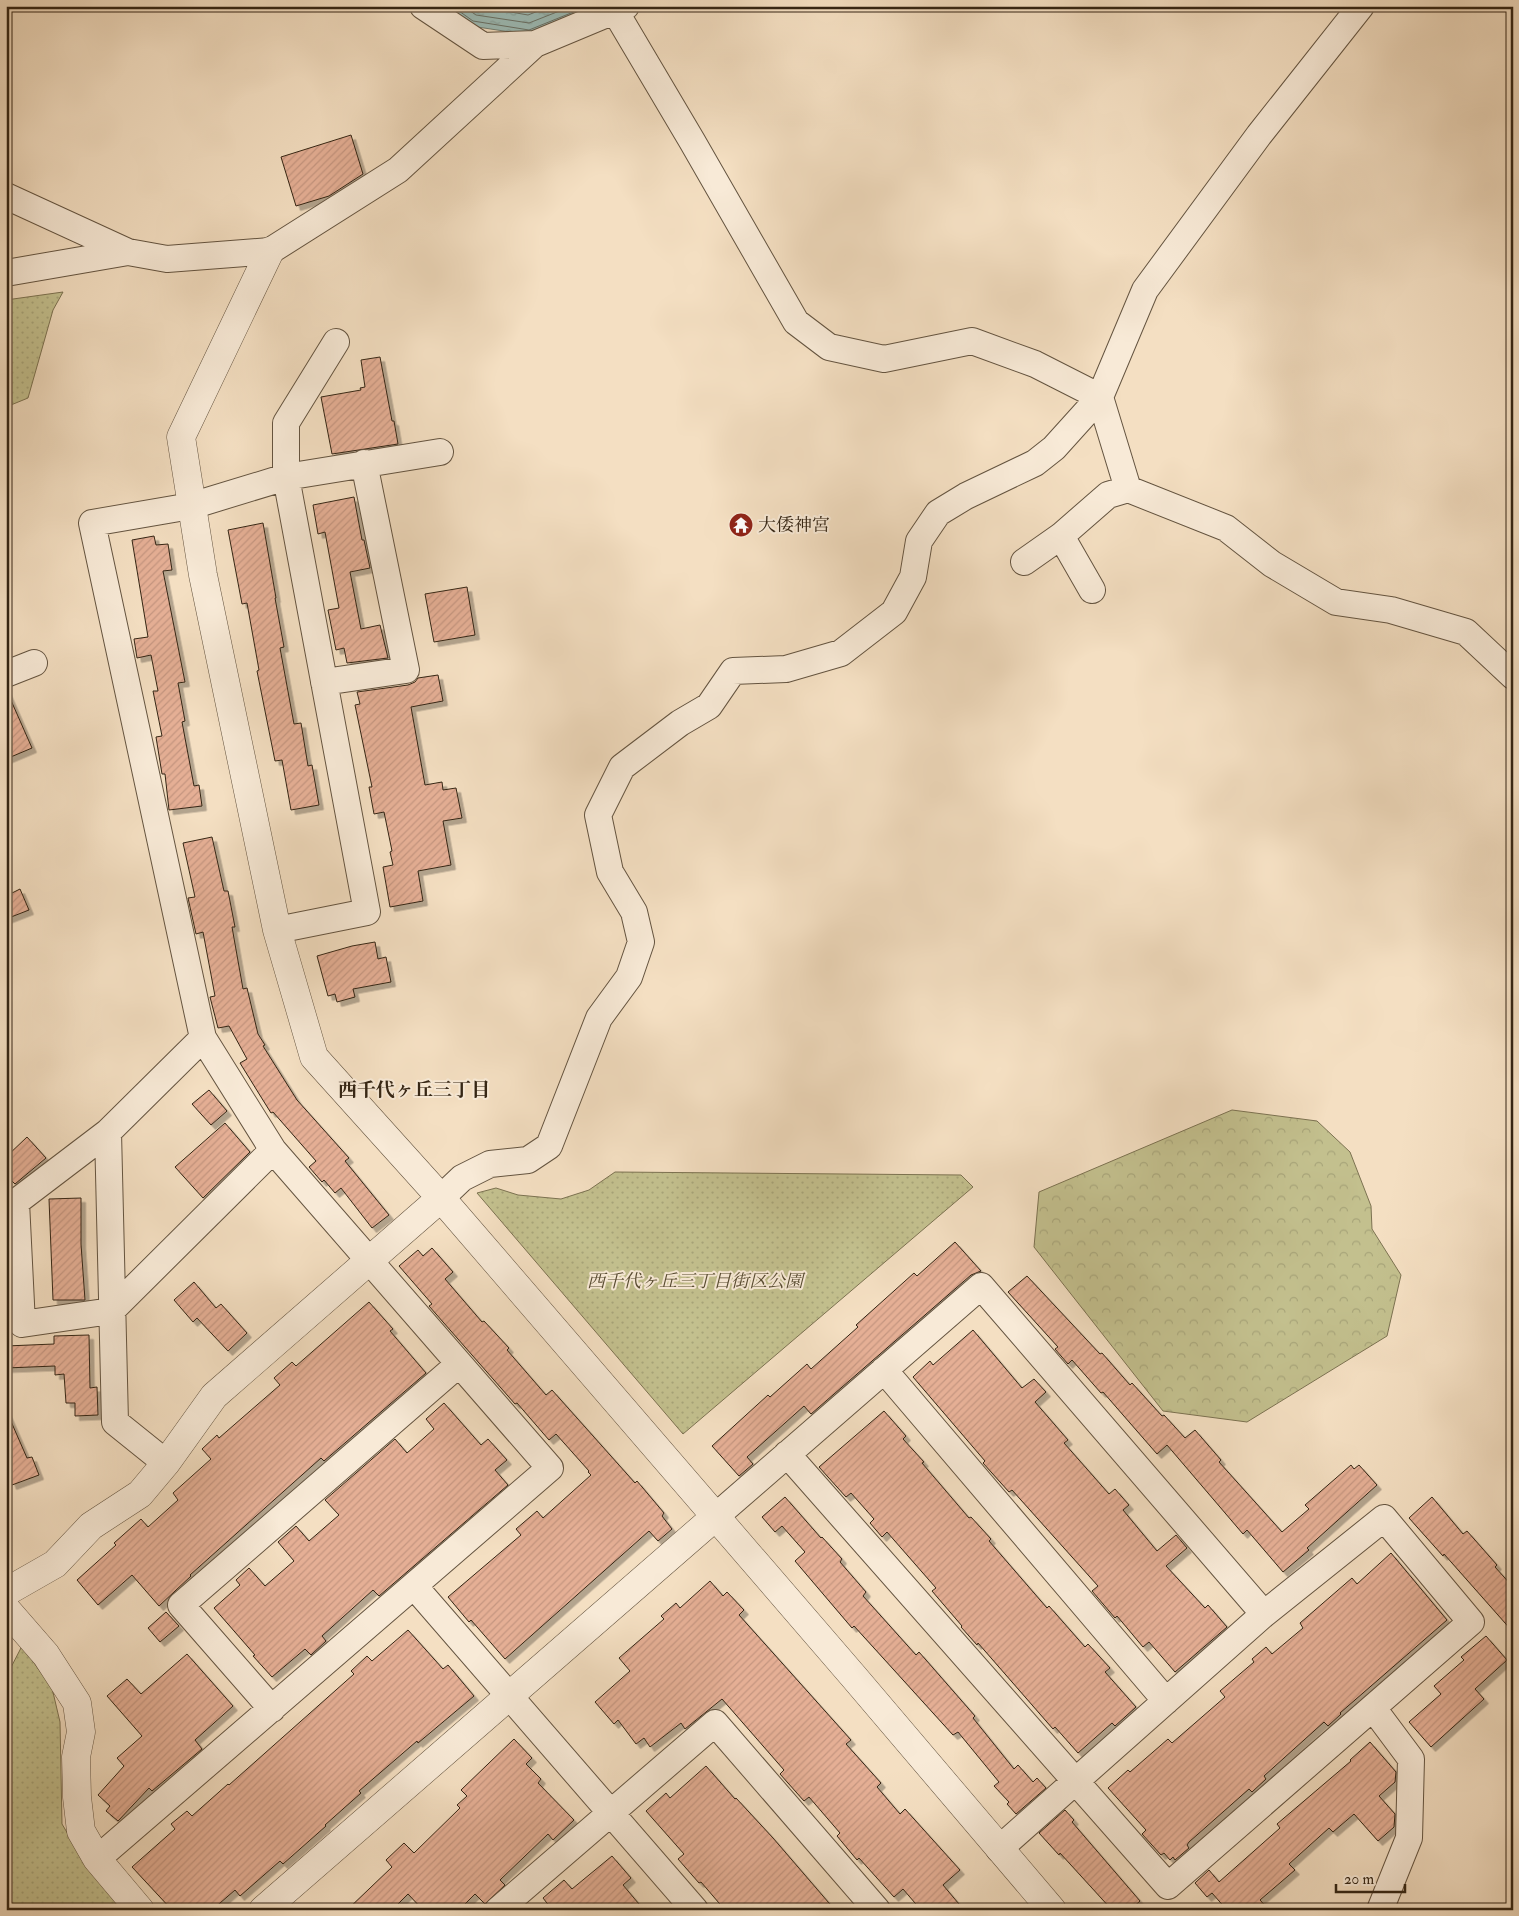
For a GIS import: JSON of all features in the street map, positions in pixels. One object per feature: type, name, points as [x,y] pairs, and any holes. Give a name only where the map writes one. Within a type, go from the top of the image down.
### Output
[{"type":"street","points":[[424,6],[483,46],[535,44],[621,9],[692,141],[796,322],[829,347],[884,359],[972,341],[1035,364],[1100,397],[1128,489]]},
{"type":"street","points":[[6,1592],[55,1564],[91,1526],[140,1494],[166,1463],[214,1396],[371,1261],[462,1178],[490,1164],[528,1160],[549,1146],[599,1018],[629,977],[641,942],[634,912],[610,872],[598,815],[622,767],[680,723],[709,706],[733,671],[786,668],[841,653],[894,612],[913,577],[919,541],[938,513],[966,496],[1034,463],[1054,448],[1100,397],[1145,290],[1259,135],[1361,6]]},
{"type":"street","points":[[6,196],[128,252],[167,258],[270,251],[398,170],[535,44]]},
{"type":"street","points":[[270,251],[181,437],[203,575],[277,930],[314,1057],[440,1198],[854,1677],[1052,1910]]},
{"type":"street","points":[[6,273],[128,252]]},
{"type":"street","points":[[277,930],[367,912],[286,477],[286,423],[336,342]]},
{"type":"street","points":[[97,1859],[550,1468],[273,1150],[203,1038],[92,523],[191,506],[286,477],[440,452]]},
{"type":"street","points":[[324,682],[406,670],[364,463]]},
{"type":"street","points":[[1024,562],[1061,536],[1108,495],[1128,489],[1226,528],[1272,564],[1336,602],[1391,610],[1466,632],[1513,676]]},
{"type":"street","points":[[1061,536],[1092,590]]},
{"type":"street","points":[[6,674],[34,662]]},
{"type":"street","points":[[203,1038],[108,1132],[16,1202],[22,1324],[111,1311],[273,1150]]},
{"type":"street","points":[[108,1132],[115,1422],[166,1463]]},
{"type":"street","points":[[263,1910],[981,1286],[1264,1614]]},
{"type":"street","points":[[272,1709],[181,1605],[459,1364]]},
{"type":"street","points":[[884,1370],[1166,1701]]},
{"type":"street","points":[[787,1454],[1075,1781],[1168,1886],[1470,1622],[1384,1518],[1264,1614],[1075,1781],[999,1849]]},
{"type":"street","points":[[414,1586],[695,1910]]},
{"type":"street","points":[[6,1608],[46,1655],[77,1703],[81,1732],[76,1756],[77,1797],[81,1831],[97,1859],[140,1910]]},
{"type":"street","points":[[1372,1708],[1411,1759],[1409,1838],[1380,1910]]},
{"type":"street","points":[[506,1907],[610,1812],[715,1723],[877,1910]]},
{"type":"green space","points":[[63,292],[53,310],[28,398],[6,407],[6,300]]},
{"type":"green space","points":[[1232,1110],[1317,1121],[1350,1152],[1371,1206],[1372,1229],[1401,1275],[1387,1336],[1247,1422],[1163,1411],[1034,1247],[1039,1192]]},
{"type":"green space","name":"西千代ヶ丘三丁目街区公園","points":[[615,1172],[961,1175],[973,1187],[683,1434],[477,1193],[496,1188],[518,1195],[561,1199],[589,1190]]},
{"type":"green space","points":[[22,1646],[52,1688],[60,1722],[62,1824],[78,1851],[125,1910],[6,1910],[6,1677]]},
{"type":"water","points":[[443,6],[602,6],[530,35],[471,26]]},
{"type":"building","points":[[351,135],[363,174],[329,196],[296,206],[281,157]]},
{"type":"building","points":[[380,357],[398,444],[332,454],[321,397],[361,390],[360,388],[365,387],[361,360]]},
{"type":"building","points":[[354,497],[362,540],[364,540],[370,568],[350,572],[361,629],[380,625],[388,658],[347,663],[344,648],[336,650],[328,610],[339,608],[325,532],[318,534],[313,505]]},
{"type":"building","points":[[263,523],[284,647],[280,648],[294,724],[301,723],[308,766],[312,765],[319,805],[291,810],[282,760],[275,761],[257,671],[259,670],[247,603],[242,604],[228,530]]},
{"type":"building","points":[[154,536],[156,545],[168,544],[172,570],[163,571],[185,682],[178,683],[185,721],[182,722],[194,786],[199,785],[202,806],[169,810],[165,774],[162,774],[156,737],[162,736],[153,691],[158,691],[151,655],[137,658],[134,639],[148,637],[132,540]]},
{"type":"building","points":[[467,587],[475,635],[434,642],[425,594]]},
{"type":"building","points":[[438,675],[443,701],[411,707],[425,785],[442,782],[443,790],[456,788],[462,818],[443,821],[451,865],[418,871],[423,901],[390,907],[383,867],[393,865],[390,852],[392,851],[384,812],[374,814],[369,787],[372,787],[355,705],[360,704],[357,692],[408,685],[415,682],[418,678]]},
{"type":"building","points":[[6,689],[32,748],[6,759]]},
{"type":"building","points":[[212,837],[224,891],[228,891],[243,989],[247,988],[258,1034],[265,1045],[263,1046],[297,1100],[349,1158],[345,1161],[389,1215],[372,1228],[341,1188],[335,1193],[309,1167],[316,1161],[273,1112],[271,1113],[240,1063],[247,1059],[229,1026],[218,1028],[210,997],[215,996],[203,932],[196,934],[188,898],[195,897],[183,843]]},
{"type":"building","points":[[20,889],[29,910],[6,919],[6,896]]},
{"type":"building","points":[[375,942],[378,959],[386,957],[391,982],[353,989],[355,997],[337,1002],[335,994],[328,996],[317,956],[352,946]]},
{"type":"building","points":[[209,1090],[227,1111],[211,1125],[192,1104]]},
{"type":"building","points":[[225,1123],[250,1152],[203,1198],[175,1167]]},
{"type":"building","points":[[27,1137],[46,1158],[15,1184],[6,1175],[6,1157]]},
{"type":"building","points":[[81,1198],[81,1244],[85,1300],[53,1300],[49,1199]]},
{"type":"building","points":[[955,1242],[981,1271],[971,1275],[811,1414],[804,1406],[747,1457],[753,1464],[739,1476],[712,1446],[768,1395],[770,1397],[807,1364],[811,1369],[858,1327],[856,1325],[914,1273],[917,1276]]},
{"type":"building","points":[[432,1248],[453,1272],[445,1279],[482,1322],[484,1321],[509,1348],[507,1350],[546,1395],[552,1390],[635,1483],[637,1481],[664,1513],[662,1516],[672,1529],[658,1541],[649,1531],[505,1659],[448,1597],[521,1535],[516,1529],[537,1511],[543,1518],[591,1475],[556,1434],[549,1440],[517,1403],[515,1404],[429,1306],[432,1304],[399,1266],[418,1250],[423,1256]]},
{"type":"building","points":[[1027,1276],[1100,1354],[1102,1353],[1130,1385],[1132,1383],[1185,1438],[1195,1430],[1221,1460],[1219,1462],[1282,1532],[1309,1509],[1305,1505],[1351,1465],[1354,1469],[1359,1465],[1377,1485],[1307,1548],[1309,1550],[1283,1572],[1247,1530],[1243,1534],[1167,1445],[1157,1454],[1103,1392],[1101,1393],[1072,1360],[1068,1364],[1055,1349],[1058,1347],[1008,1292]]},
{"type":"building","points":[[194,1282],[216,1308],[221,1304],[247,1333],[228,1351],[197,1318],[193,1322],[174,1300]]},
{"type":"building","points":[[369,1302],[393,1329],[390,1331],[426,1373],[324,1461],[321,1458],[190,1575],[159,1606],[132,1575],[98,1605],[77,1580],[116,1545],[114,1543],[141,1519],[148,1527],[178,1500],[173,1493],[211,1459],[202,1449],[217,1435],[219,1438],[280,1385],[274,1378],[292,1362],[296,1366]]},
{"type":"building","points":[[973,1330],[1022,1388],[1034,1379],[1046,1392],[1035,1402],[1068,1440],[1064,1443],[1109,1494],[1115,1489],[1129,1505],[1123,1510],[1157,1551],[1176,1535],[1187,1548],[1166,1566],[1205,1608],[1208,1605],[1227,1627],[1175,1672],[1149,1642],[1143,1647],[1117,1616],[1115,1618],[1092,1591],[1098,1586],[1012,1490],[1009,1492],[983,1463],[985,1461],[913,1377],[930,1361],[933,1365]]},
{"type":"building","points":[[89,1335],[90,1388],[97,1387],[98,1415],[75,1416],[75,1403],[66,1403],[64,1374],[55,1375],[55,1366],[6,1368],[6,1346],[54,1344],[54,1336]]},
{"type":"building","points":[[444,1403],[481,1445],[488,1439],[507,1460],[495,1470],[508,1485],[379,1596],[373,1590],[322,1636],[326,1641],[311,1655],[305,1649],[272,1677],[214,1608],[240,1585],[236,1580],[249,1568],[265,1586],[294,1561],[278,1542],[296,1526],[309,1541],[339,1515],[325,1500],[395,1439],[407,1453],[434,1429],[426,1419]]},
{"type":"building","points":[[6,1410],[27,1458],[32,1457],[39,1475],[12,1485],[6,1468]]},
{"type":"building","points":[[884,1411],[906,1436],[903,1439],[924,1462],[922,1463],[969,1518],[971,1517],[991,1539],[989,1541],[1047,1608],[1049,1606],[1085,1647],[1088,1644],[1110,1668],[1105,1672],[1136,1707],[1115,1726],[1112,1723],[1078,1753],[1055,1727],[1053,1729],[978,1643],[977,1645],[961,1627],[932,1591],[936,1588],[887,1532],[882,1537],[870,1523],[874,1519],[851,1493],[846,1497],[819,1467]]},
{"type":"building","points":[[785,1497],[842,1559],[840,1562],[866,1592],[863,1596],[916,1655],[919,1652],[975,1716],[973,1718],[1014,1769],[1018,1765],[1033,1782],[1037,1778],[1046,1788],[1016,1814],[1007,1804],[1009,1802],[994,1786],[999,1782],[958,1732],[953,1735],[854,1626],[852,1628],[795,1561],[805,1552],[782,1526],[775,1532],[762,1517]]},
{"type":"building","points":[[1432,1497],[1463,1534],[1467,1531],[1497,1565],[1495,1567],[1513,1587],[1513,1632],[1444,1554],[1443,1556],[1409,1518]]},
{"type":"building","points":[[1391,1553],[1447,1620],[1340,1713],[1328,1726],[1324,1722],[1264,1776],[1266,1779],[1252,1792],[1249,1789],[1189,1842],[1187,1845],[1189,1848],[1175,1860],[1173,1857],[1170,1860],[1164,1853],[1161,1855],[1142,1834],[1146,1830],[1108,1788],[1128,1770],[1130,1772],[1168,1739],[1172,1743],[1225,1697],[1220,1691],[1254,1662],[1252,1659],[1266,1647],[1272,1654],[1303,1628],[1300,1623],[1352,1578],[1357,1584]]},
{"type":"building","points":[[710,1581],[723,1596],[727,1592],[744,1610],[739,1615],[851,1740],[846,1744],[881,1783],[877,1787],[900,1814],[905,1809],[960,1870],[943,1885],[964,1910],[921,1910],[903,1889],[894,1897],[859,1858],[857,1860],[837,1836],[840,1833],[809,1797],[804,1801],[780,1774],[784,1770],[722,1699],[685,1729],[681,1723],[650,1747],[644,1738],[636,1744],[618,1720],[614,1724],[595,1702],[630,1671],[619,1658],[664,1619],[661,1616],[676,1603],[680,1608]]},
{"type":"building","points":[[166,1612],[179,1626],[160,1642],[148,1628]]},
{"type":"building","points":[[408,1630],[443,1669],[448,1665],[474,1696],[418,1743],[417,1741],[359,1791],[361,1793],[283,1864],[280,1861],[240,1896],[235,1890],[212,1910],[172,1910],[132,1867],[175,1829],[171,1824],[187,1811],[192,1816],[354,1674],[351,1671],[367,1656],[372,1661]]},
{"type":"building","points":[[1486,1636],[1507,1660],[1475,1689],[1484,1699],[1431,1747],[1409,1722],[1441,1694],[1434,1686],[1464,1660],[1461,1657]]},
{"type":"building","points":[[187,1654],[233,1706],[195,1740],[202,1749],[152,1791],[149,1788],[118,1821],[106,1811],[110,1806],[98,1795],[124,1766],[117,1758],[142,1736],[107,1696],[127,1679],[141,1694]]},
{"type":"building","points":[[514,1739],[532,1758],[526,1764],[541,1779],[538,1783],[574,1820],[553,1840],[548,1834],[500,1880],[505,1885],[485,1904],[475,1894],[459,1910],[423,1910],[408,1894],[392,1910],[347,1910],[392,1867],[386,1860],[404,1843],[414,1853],[460,1808],[457,1805],[467,1796],[461,1790]]},
{"type":"building","points":[[1370,1742],[1396,1772],[1395,1782],[1379,1796],[1395,1814],[1394,1827],[1378,1841],[1354,1814],[1333,1832],[1329,1828],[1289,1864],[1295,1870],[1260,1900],[1269,1910],[1227,1910],[1212,1893],[1207,1897],[1195,1883],[1209,1870],[1219,1882],[1280,1828],[1277,1824],[1351,1761]]},
{"type":"building","points":[[706,1766],[773,1838],[835,1910],[725,1910],[701,1882],[699,1883],[678,1859],[684,1854],[646,1811],[666,1793],[670,1798]]},
{"type":"building","points":[[1065,1810],[1074,1820],[1072,1822],[1140,1901],[1130,1910],[1112,1910],[1039,1833]]},
{"type":"building","points":[[612,1856],[631,1878],[623,1885],[644,1910],[548,1910],[550,1907],[543,1898],[564,1880],[572,1889]]},
{"type":"place","name":"大倭神宮","points":[[741,525]]},
{"type":"district","name":"西千代ヶ丘三丁目","points":[[414,1089]]}]
